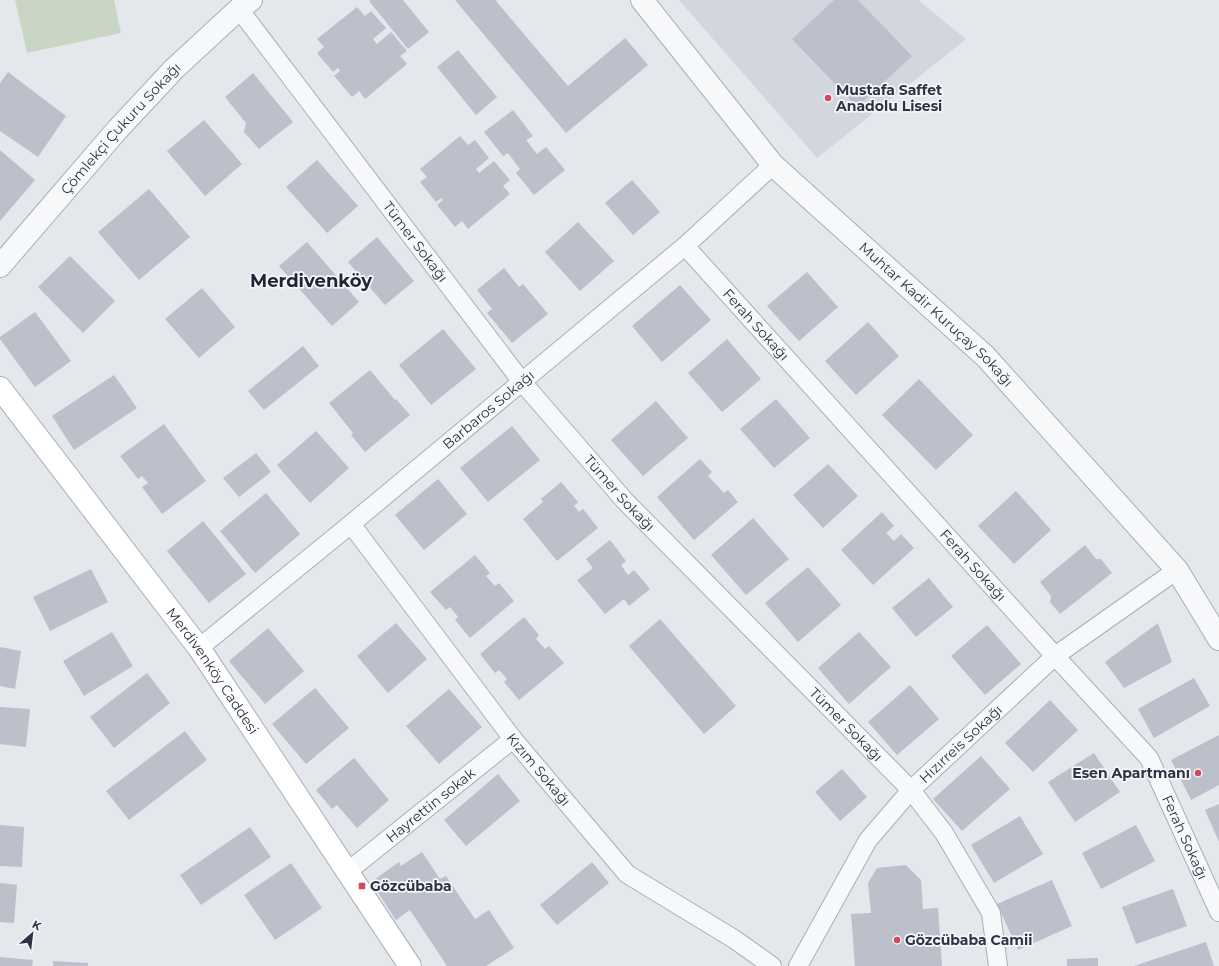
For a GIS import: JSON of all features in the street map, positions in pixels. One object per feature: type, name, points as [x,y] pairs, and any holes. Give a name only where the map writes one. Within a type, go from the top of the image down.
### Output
[{"type":"main road","name":"Merdivenköy Caddesi","points":[[0,388],[200,648],[410,966]]},
{"type":"street","name":"Muhtar Kadir Kuruçay Sokağı","points":[[642,0],[773,165],[986,357],[1177,570],[1219,639]]},
{"type":"street","name":"Çömlekçi Çukuru Sokağı","points":[[0,266],[117,130],[174,68],[245,4]]},
{"type":"street","name":"Tümer Sokağı","points":[[245,4],[522,382],[625,501],[912,790],[944,833],[991,913],[998,966]]},
{"type":"street","name":"Barbaros Sokağı","points":[[200,648],[352,524],[685,246],[773,165]]},
{"type":"street","name":"Ferah Sokağı","points":[[685,246],[1149,758],[1219,912]]},
{"type":"street","name":"Kızım Sokağı","points":[[352,524],[513,739],[627,874],[734,939],[772,966]]},
{"type":"street","name":"Hızırreis Sokağı","points":[[798,966],[868,840],[912,790],[1055,656],[1177,570]]},
{"type":"street","name":"Hayrettin sokak","points":[[348,872],[513,739]]},
{"type":"shaded area","name":"Mustafa Saffet Anadolu Lisesi","points":[[679,0],[918,0],[966,39],[817,158]]},
{"type":"green space","points":[[15,0],[114,0],[121,33],[27,53]]},
{"type":"building","points":[[403,0],[429,32],[408,49],[369,1]]},
{"type":"building","points":[[455,0],[497,0],[496,1],[568,86],[625,38],[648,65],[566,133]]},
{"type":"building","points":[[834,0],[858,0],[912,56],[857,107],[792,39]]},
{"type":"building","points":[[357,7],[365,16],[371,11],[386,28],[373,39],[377,44],[391,32],[407,51],[400,56],[407,64],[365,99],[359,91],[352,97],[334,76],[340,71],[338,68],[333,72],[317,53],[324,47],[317,39]]},
{"type":"building","points":[[458,50],[497,97],[476,115],[437,67]]},
{"type":"building","points":[[8,72],[66,116],[38,157],[0,131],[0,83]]},
{"type":"building","points":[[253,73],[293,122],[259,149],[244,132],[246,123],[225,97]]},
{"type":"building","points":[[513,110],[533,136],[526,140],[537,154],[546,147],[565,170],[534,195],[516,173],[520,169],[508,153],[503,156],[484,132]]},
{"type":"building","points":[[204,120],[242,164],[205,196],[167,151]]},
{"type":"building","points":[[460,136],[468,145],[475,140],[489,158],[476,169],[479,173],[494,161],[510,180],[503,186],[510,194],[468,229],[462,221],[455,227],[437,205],[443,200],[441,198],[436,202],[420,182],[427,177],[420,169]]},
{"type":"building","points":[[0,150],[35,180],[0,221]]},
{"type":"building","points":[[317,160],[358,206],[327,233],[286,187]]},
{"type":"building","points":[[632,180],[660,212],[633,235],[605,203]]},
{"type":"building","points":[[149,189],[190,237],[139,280],[98,232]]},
{"type":"building","points":[[578,222],[614,261],[580,291],[545,252]]},
{"type":"building","points":[[377,237],[414,281],[385,305],[348,262]]},
{"type":"building","points":[[307,242],[359,302],[332,326],[279,266]]},
{"type":"building","points":[[70,256],[115,301],[83,333],[38,287]]},
{"type":"building","points":[[504,268],[519,287],[523,284],[548,314],[512,343],[487,313],[492,309],[477,290]]},
{"type":"building","points":[[807,272],[838,307],[799,341],[767,306]]},
{"type":"building","points":[[680,285],[711,320],[662,362],[632,326]]},
{"type":"building","points":[[202,288],[235,327],[199,358],[165,319]]},
{"type":"building","points":[[35,312],[71,361],[35,387],[0,337]]},
{"type":"building","points":[[868,322],[899,356],[856,395],[825,361]]},
{"type":"building","points":[[443,329],[476,369],[431,405],[399,365]]},
{"type":"building","points":[[727,339],[761,379],[722,412],[688,373]]},
{"type":"building","points":[[303,346],[319,366],[264,410],[248,391]]},
{"type":"building","points":[[370,370],[395,400],[396,399],[410,415],[365,452],[351,435],[353,433],[329,403]]},
{"type":"building","points":[[114,375],[137,408],[74,450],[52,416]]},
{"type":"building","points":[[919,379],[973,435],[936,470],[882,415]]},
{"type":"building","points":[[776,399],[810,438],[774,468],[740,429]]},
{"type":"building","points":[[656,401],[688,438],[643,476],[611,440]]},
{"type":"building","points":[[164,424],[206,481],[162,514],[142,487],[148,483],[142,476],[138,479],[120,456]]},
{"type":"building","points":[[512,426],[540,460],[488,502],[460,468]]},
{"type":"building","points":[[316,431],[349,468],[310,503],[277,465]]},
{"type":"building","points":[[256,453],[271,472],[239,497],[223,478]]},
{"type":"building","points":[[700,459],[712,472],[708,476],[724,493],[728,490],[738,502],[694,540],[657,497]]},
{"type":"building","points":[[828,464],[858,496],[823,528],[793,495]]},
{"type":"building","points":[[438,479],[467,514],[424,550],[395,515]]},
{"type":"building","points":[[561,482],[578,502],[574,506],[579,512],[583,509],[598,528],[557,561],[523,519],[543,502],[541,499]]},
{"type":"building","points":[[1016,491],[1051,530],[1014,564],[978,526]]},
{"type":"building","points":[[266,493],[300,534],[255,573],[220,531]]},
{"type":"building","points":[[882,512],[894,526],[886,533],[894,541],[901,534],[914,548],[873,585],[841,550]]},
{"type":"building","points":[[753,518],[789,559],[746,595],[711,555]]},
{"type":"building","points":[[203,521],[246,574],[209,603],[167,551]]},
{"type":"building","points":[[610,540],[626,561],[621,565],[628,575],[634,570],[650,589],[629,606],[624,599],[605,614],[577,580],[593,568],[586,559]]},
{"type":"building","points":[[1085,545],[1096,559],[1101,559],[1112,573],[1060,614],[1050,602],[1051,596],[1040,582]]},
{"type":"building","points":[[475,555],[490,573],[486,576],[495,586],[499,583],[514,601],[470,638],[455,620],[458,617],[450,607],[446,610],[430,592]]},
{"type":"building","points":[[808,567],[841,605],[798,642],[765,603]]},
{"type":"building","points":[[91,569],[108,602],[50,631],[33,597]]},
{"type":"building","points":[[929,578],[953,607],[916,637],[892,608]]},
{"type":"building","points":[[524,617],[539,635],[536,639],[545,649],[549,646],[564,663],[519,700],[504,682],[507,679],[499,670],[495,673],[480,654]]},
{"type":"building","points":[[660,619],[736,706],[704,734],[629,646]]},
{"type":"building","points":[[396,623],[427,659],[388,693],[357,656]]},
{"type":"building","points":[[1158,623],[1172,662],[1124,688],[1105,662]]},
{"type":"building","points":[[987,625],[1021,664],[985,695],[951,656]]},
{"type":"building","points":[[268,628],[304,671],[265,704],[229,661]]},
{"type":"building","points":[[112,632],[133,666],[84,696],[63,661]]},
{"type":"building","points":[[859,632],[891,667],[849,704],[818,668]]},
{"type":"building","points":[[0,647],[21,651],[15,689],[0,686]]},
{"type":"building","points":[[147,673],[170,703],[114,748],[90,717]]},
{"type":"building","points":[[1194,678],[1210,706],[1154,738],[1138,709]]},
{"type":"building","points":[[910,685],[939,719],[897,755],[868,722]]},
{"type":"building","points":[[315,688],[349,728],[306,764],[272,724]]},
{"type":"building","points":[[449,689],[482,727],[439,764],[406,726]]},
{"type":"building","points":[[1050,700],[1078,730],[1033,772],[1005,743]]},
{"type":"building","points":[[0,707],[30,709],[26,747],[0,744]]},
{"type":"building","points":[[185,731],[207,760],[129,820],[106,791]]},
{"type":"building","name":"Esen Apartmanı","points":[[1219,735],[1219,785],[1191,800],[1171,760]]},
{"type":"building","points":[[1094,753],[1120,792],[1075,822],[1048,782]]},
{"type":"building","points":[[981,756],[1010,789],[962,831],[933,799]]},
{"type":"building","points":[[354,758],[389,800],[357,828],[337,805],[332,809],[316,790]]},
{"type":"building","points":[[842,769],[867,797],[840,821],[815,792]]},
{"type":"building","points":[[498,774],[520,801],[466,846],[444,820]]},
{"type":"building","points":[[1219,804],[1219,842],[1205,810]]},
{"type":"building","points":[[1020,816],[1043,854],[994,883],[971,845]]},
{"type":"building","points":[[0,825],[24,827],[22,867],[0,866]]},
{"type":"building","points":[[1136,825],[1155,861],[1101,889],[1082,853]]},
{"type":"building","points":[[250,827],[271,857],[201,905],[180,875]]},
{"type":"building","points":[[422,852],[440,879],[446,876],[475,919],[489,910],[514,948],[486,966],[447,966],[410,910],[396,920],[371,882],[399,862],[401,866]]},
{"type":"building","points":[[592,862],[609,883],[557,925],[540,905]]},
{"type":"building","points":[[291,863],[322,908],[275,940],[244,895]]},
{"type":"building","name":"Gözcübaba Camii","points":[[906,865],[921,880],[923,909],[938,908],[942,966],[855,966],[851,914],[871,913],[868,883],[877,868]]},
{"type":"building","points":[[1052,880],[1072,926],[1018,950],[997,904]]},
{"type":"building","points":[[0,883],[17,885],[14,923],[0,922]]},
{"type":"building","points":[[1173,889],[1187,926],[1136,944],[1122,907]]},
{"type":"building","points":[[1206,942],[1214,966],[1134,966]]},
{"type":"building","points":[[0,957],[33,960],[32,966],[0,966]]},
{"type":"building","points":[[1098,958],[1098,966],[1067,966],[1067,959]]},
{"type":"building","points":[[53,961],[88,963],[88,966],[53,966]]},
{"type":"place","name":"Mustafa Saffet Anadolu Lisesi","points":[[828,98]]},
{"type":"place","name":"Esen Apartmanı","points":[[1198,773]]},
{"type":"place","name":"Gözcübaba","points":[[362,886]]},
{"type":"place","name":"Gözcübaba Camii","points":[[897,940]]},
{"type":"district","name":"Merdivenköy","points":[[311,281]]}]
